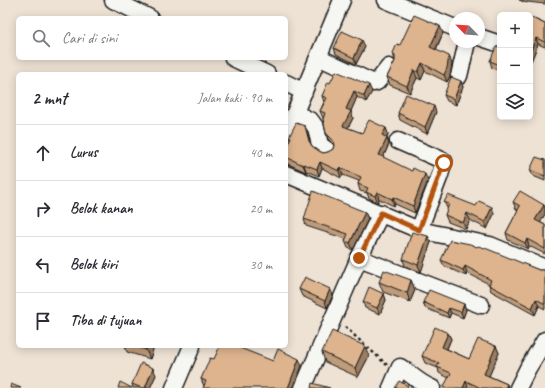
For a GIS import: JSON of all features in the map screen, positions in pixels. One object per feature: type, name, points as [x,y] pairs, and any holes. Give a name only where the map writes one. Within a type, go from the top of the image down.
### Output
[{"type":"street","points":[[112,0],[146,16]]},
{"type":"street","points":[[288,129],[342,0]]},
{"type":"street","points":[[386,0],[449,26]]},
{"type":"street","points":[[485,39],[497,43]]},
{"type":"street","points":[[459,76],[466,48]]},
{"type":"street","points":[[318,57],[374,83],[377,82],[389,67]]},
{"type":"street","points":[[237,60],[263,72]]},
{"type":"street","points":[[288,84],[304,92]]},
{"type":"street","points":[[295,113],[311,121],[316,128],[320,145],[327,150]]},
{"type":"street","points":[[398,141],[444,161],[419,230]]},
{"type":"street","points":[[288,175],[419,230],[490,245],[545,268]]},
{"type":"street","points":[[303,388],[359,258],[381,213]]},
{"type":"street","points":[[359,258],[481,305]]},
{"type":"street","points":[[518,388],[545,340]]},
{"type":"street","points":[[174,388],[191,348]]},
{"type":"street","points":[[394,381],[400,367],[423,385],[432,388]]},
{"type":"path","points":[[334,317],[394,381]]},
{"type":"building","points":[[414,15],[440,26],[430,47],[449,56],[444,75],[422,63],[418,72],[414,70],[407,86],[387,77],[395,61],[395,56],[393,53],[397,44],[400,45]]},
{"type":"building","points":[[533,18],[545,24],[545,42],[536,38],[533,45]]},
{"type":"building","points":[[342,31],[362,40],[354,58],[334,48]]},
{"type":"building","points":[[497,47],[497,64],[490,61]]},
{"type":"building","points":[[336,71],[369,85],[364,96],[354,91],[346,109],[351,111],[343,126],[362,133],[369,120],[386,128],[382,135],[387,138],[379,155],[412,171],[413,168],[425,174],[413,206],[377,192],[375,196],[366,192],[368,188],[358,184],[361,177],[340,168],[339,171],[320,162],[317,169],[304,164],[303,165],[288,158],[288,143],[291,137],[289,137],[296,123],[305,126],[309,141],[312,146],[319,151],[323,153],[333,149],[333,140],[326,133],[323,119],[325,113],[320,111],[327,98],[322,96],[328,82],[330,83]]},
{"type":"building","points":[[451,77],[461,81],[454,99],[444,95]]},
{"type":"building","points":[[406,94],[434,106],[425,127],[398,113]]},
{"type":"building","points":[[536,157],[545,160],[545,176],[530,170]]},
{"type":"building","points":[[313,191],[365,212],[350,243],[345,241],[348,234],[304,219]]},
{"type":"building","points":[[520,191],[544,205],[535,220],[545,225],[545,249],[527,239],[525,243],[506,233],[520,206],[513,202]]},
{"type":"building","points":[[448,195],[476,206],[479,201],[492,207],[485,222],[467,213],[463,223],[445,215],[449,204],[444,202]]},
{"type":"building","points":[[412,232],[428,236],[418,265],[403,259]]},
{"type":"building","points":[[450,240],[485,248],[539,270],[545,270],[545,304],[536,299],[532,308],[489,285],[491,280],[465,266],[463,270],[441,260]]},
{"type":"building","points":[[384,270],[411,280],[407,293],[379,282]]},
{"type":"building","points":[[305,277],[330,289],[325,301],[299,289]]},
{"type":"building","points":[[369,287],[384,294],[377,308],[363,302]]},
{"type":"building","points":[[429,290],[464,304],[461,312],[449,308],[447,313],[423,302]]},
{"type":"building","points":[[435,327],[448,333],[442,347],[469,359],[478,339],[496,346],[484,374],[507,384],[505,388],[481,388],[466,381],[463,388],[443,388],[451,373],[437,367],[439,363],[422,356]]},
{"type":"building","points":[[332,331],[365,346],[355,368],[322,352]]},
{"type":"building","points":[[219,348],[240,348],[273,361],[278,349],[299,359],[288,388],[203,388],[206,381],[201,379],[210,358],[214,359]]},
{"type":"building","points":[[141,363],[153,368],[145,388],[132,384]]},
{"type":"building","points":[[399,381],[408,386],[407,388],[395,388]]},
{"type":"building","points":[[120,382],[132,388],[118,388]]},
{"type":"building","points":[[312,383],[330,388],[311,388]]},
{"type":"building","points":[[11,384],[21,388],[10,388]]},
{"type":"route","points":[[359,258],[381,213],[419,230],[444,163]]}]
